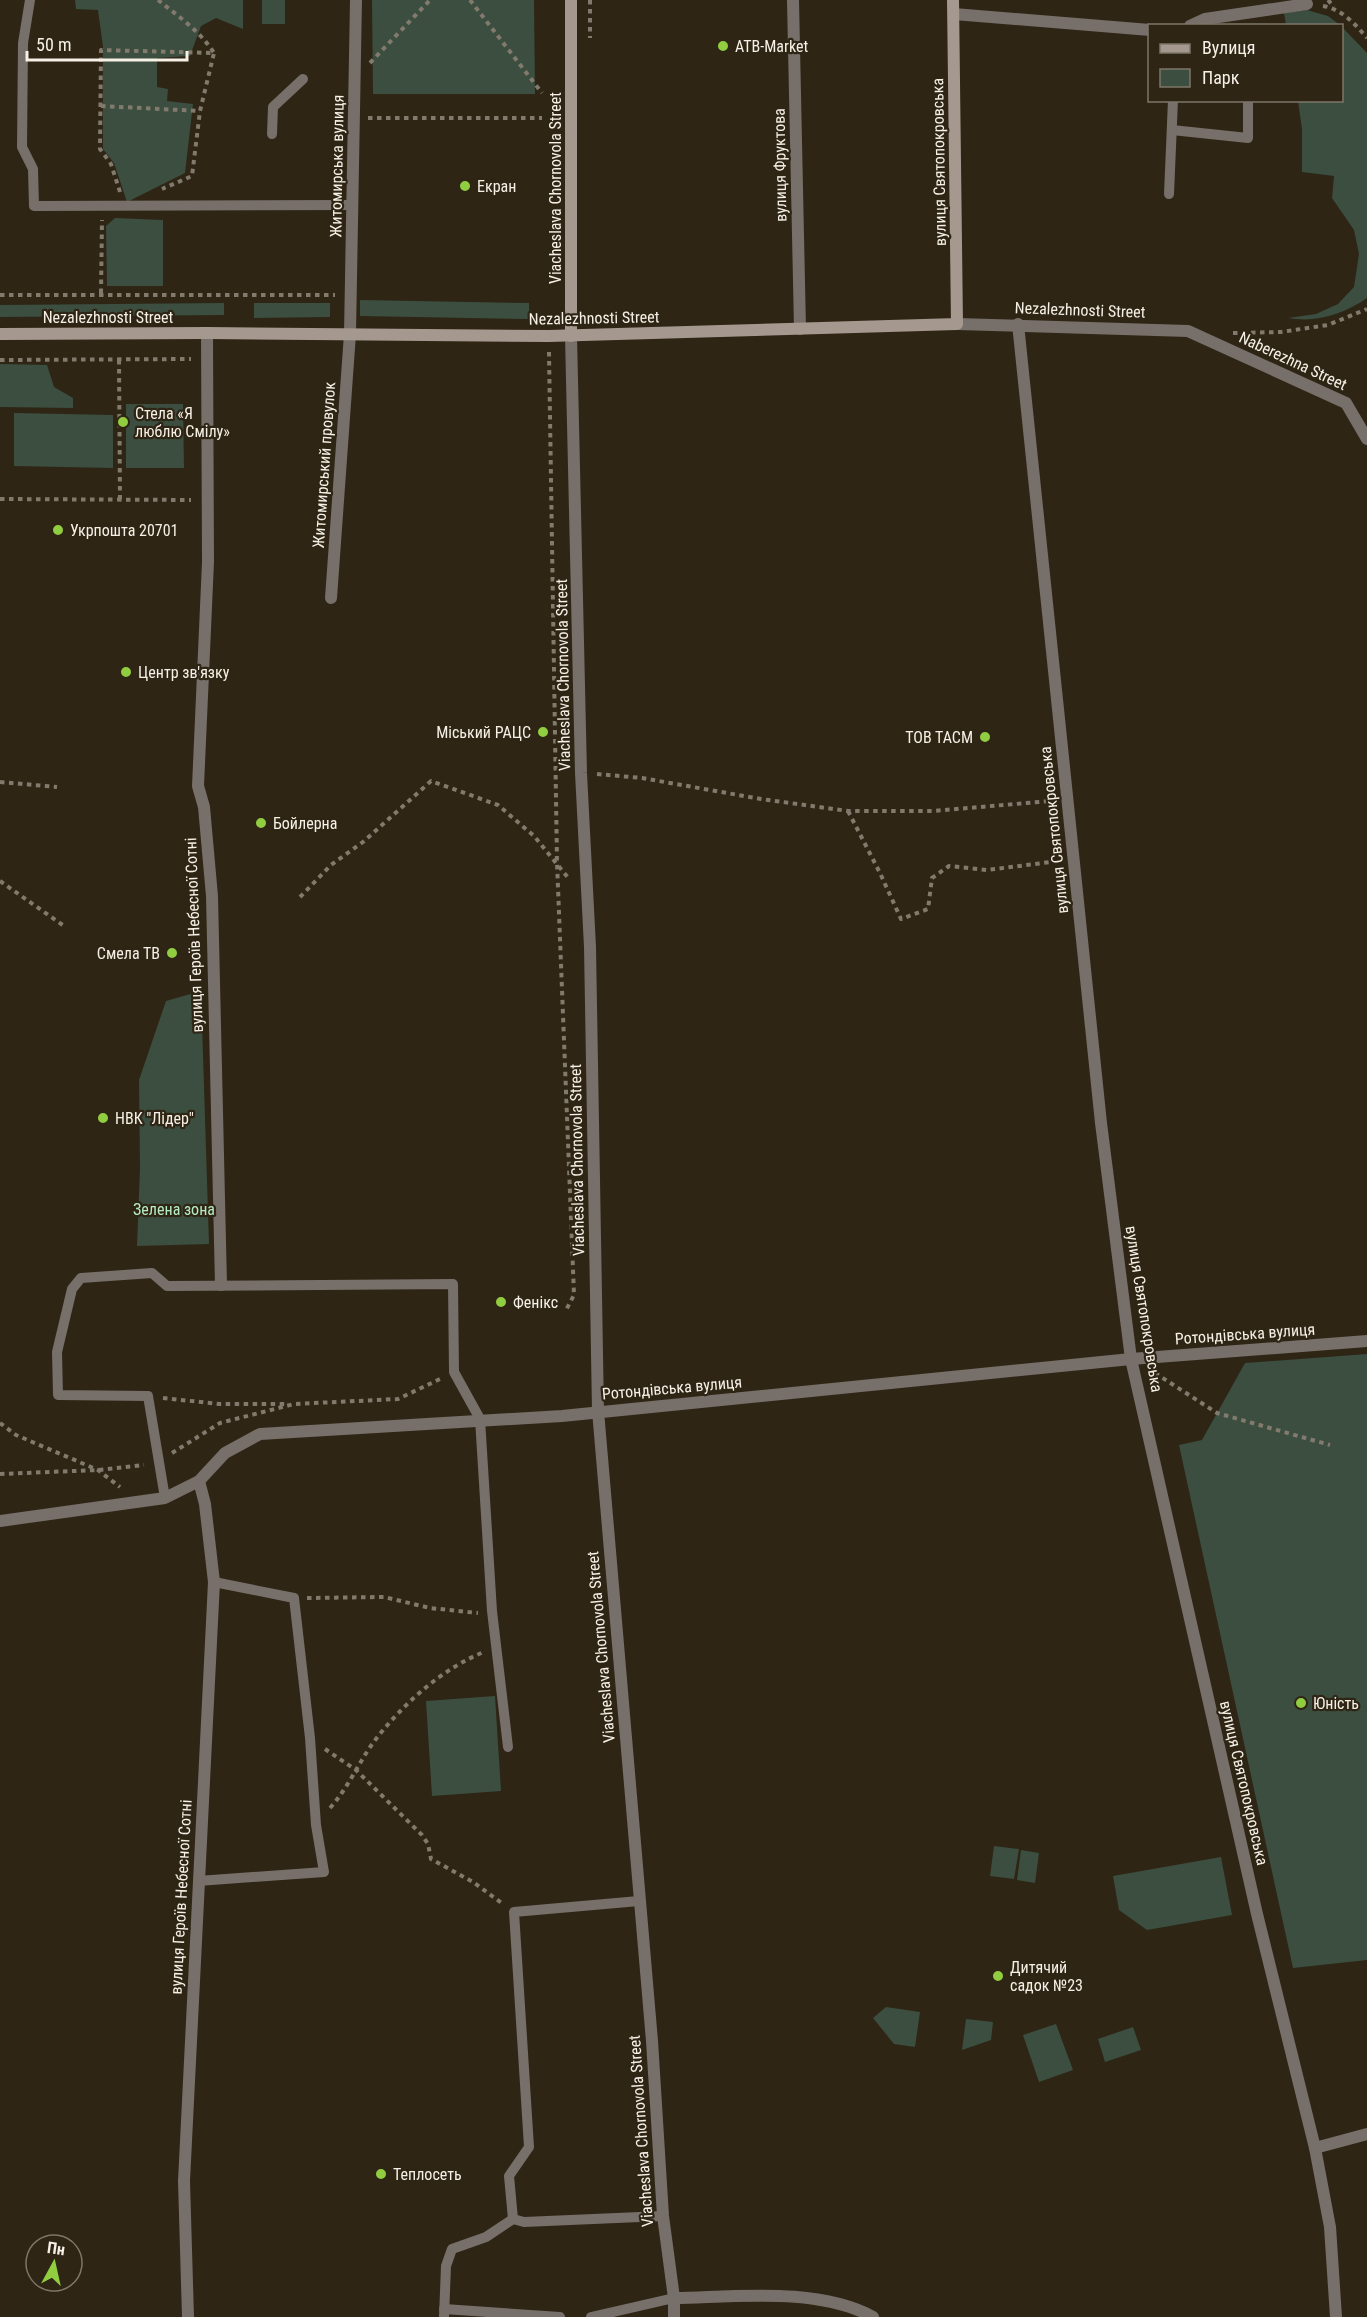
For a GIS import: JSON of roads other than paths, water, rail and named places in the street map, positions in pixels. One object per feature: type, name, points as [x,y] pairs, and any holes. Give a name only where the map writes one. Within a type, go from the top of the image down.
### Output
[{"type":"street","name":"Житомирська вулиця","points":[[350,334],[356,0]]},
{"type":"street","name":"Viacheslava Chornovola Street","points":[[571,0],[572,336],[582,772],[590,947],[598,1411],[652,2042],[663,2216],[674,2298],[674,2317]]},
{"type":"street","name":"вулиця Фруктова","points":[[793,0],[800,329]]},
{"type":"street","name":"вулиця Святопокровська","points":[[953,0],[957,324]]},
{"type":"street","points":[[1194,24],[1205,19],[1307,4]]},
{"type":"street","points":[[954,14],[1148,30]]},
{"type":"street","name":"Nezalezhnosti Street","points":[[0,334],[572,336],[957,324],[1018,324],[1188,331]]},
{"type":"street","name":"вулиця Святопокровська","points":[[1018,324],[1058,692],[1072,858],[1101,1123],[1131,1359],[1257,1914],[1315,2148],[1330,2227],[1336,2317]]},
{"type":"street","name":"Naberezhna Street","points":[[1188,331],[1347,404],[1367,439]]},
{"type":"street","name":"вулиця Героїв Небесної Сотні","points":[[207,333],[208,562],[198,786],[204,807],[212,896],[221,1285]]},
{"type":"street","name":"Житомирський провулок","points":[[331,598],[350,334]]},
{"type":"street","name":"Ротондівська вулиця","points":[[0,1521],[165,1498],[199,1481],[225,1453],[260,1434],[480,1419],[562,1416],[1131,1359],[1367,1341]]},
{"type":"street","name":"вулиця Героїв Небесної Сотні","points":[[188,2317],[184,2181],[214,1582],[205,1504],[199,1481]]},
{"type":"street","points":[[1315,2148],[1367,2134]]},
{"type":"street","points":[[674,2298],[743,2296],[820,2299],[854,2307],[873,2317]]},
{"type":"lane","points":[[30,0],[23,43],[22,147],[33,169],[34,206],[352,205]]},
{"type":"lane","points":[[272,134],[273,107],[303,79]]},
{"type":"lane","points":[[1169,194],[1173,102]]},
{"type":"lane","points":[[1172,130],[1248,138],[1248,102]]},
{"type":"lane","points":[[165,1498],[148,1396],[58,1395],[57,1352],[72,1289],[81,1278],[152,1272],[167,1286],[453,1284],[454,1372],[480,1419],[492,1611],[508,1747]]},
{"type":"lane","points":[[198,1881],[324,1872],[316,1825],[310,1738],[294,1598],[214,1582]]},
{"type":"lane","points":[[513,2219],[509,2176],[529,2147],[514,1912],[639,1901]]},
{"type":"lane","points":[[560,2317],[444,2313],[446,2266],[452,2249],[486,2237],[513,2219],[524,2222],[663,2216]]},
{"type":"lane","points":[[591,2317],[674,2298]]},
{"type":"place","name":"ATB-Market","points":[[723,46]]},
{"type":"place","name":"Екран","points":[[465,186]]},
{"type":"place","name":"Стела «Я люблю Смілу»","points":[[123,422]]},
{"type":"place","name":"Укрпошта 20701","points":[[58,530]]},
{"type":"place","name":"Центр зв'язку","points":[[126,672]]},
{"type":"place","name":"Міський РАЦС","points":[[543,732]]},
{"type":"place","name":"ТОВ ТАСМ","points":[[985,737]]},
{"type":"place","name":"Бойлерна","points":[[261,823]]},
{"type":"place","name":"Смела ТВ","points":[[172,953]]},
{"type":"place","name":"НВК \"Лідер\"","points":[[103,1118]]},
{"type":"place","name":"Фенікс","points":[[501,1302]]},
{"type":"place","name":"Юність","points":[[1301,1703]]},
{"type":"place","name":"Дитячий садок №23","points":[[998,1976]]},
{"type":"place","name":"Теплосеть","points":[[381,2174]]},
{"type":"park label","name":"Зелена зона","points":[[174,1209]]}]
